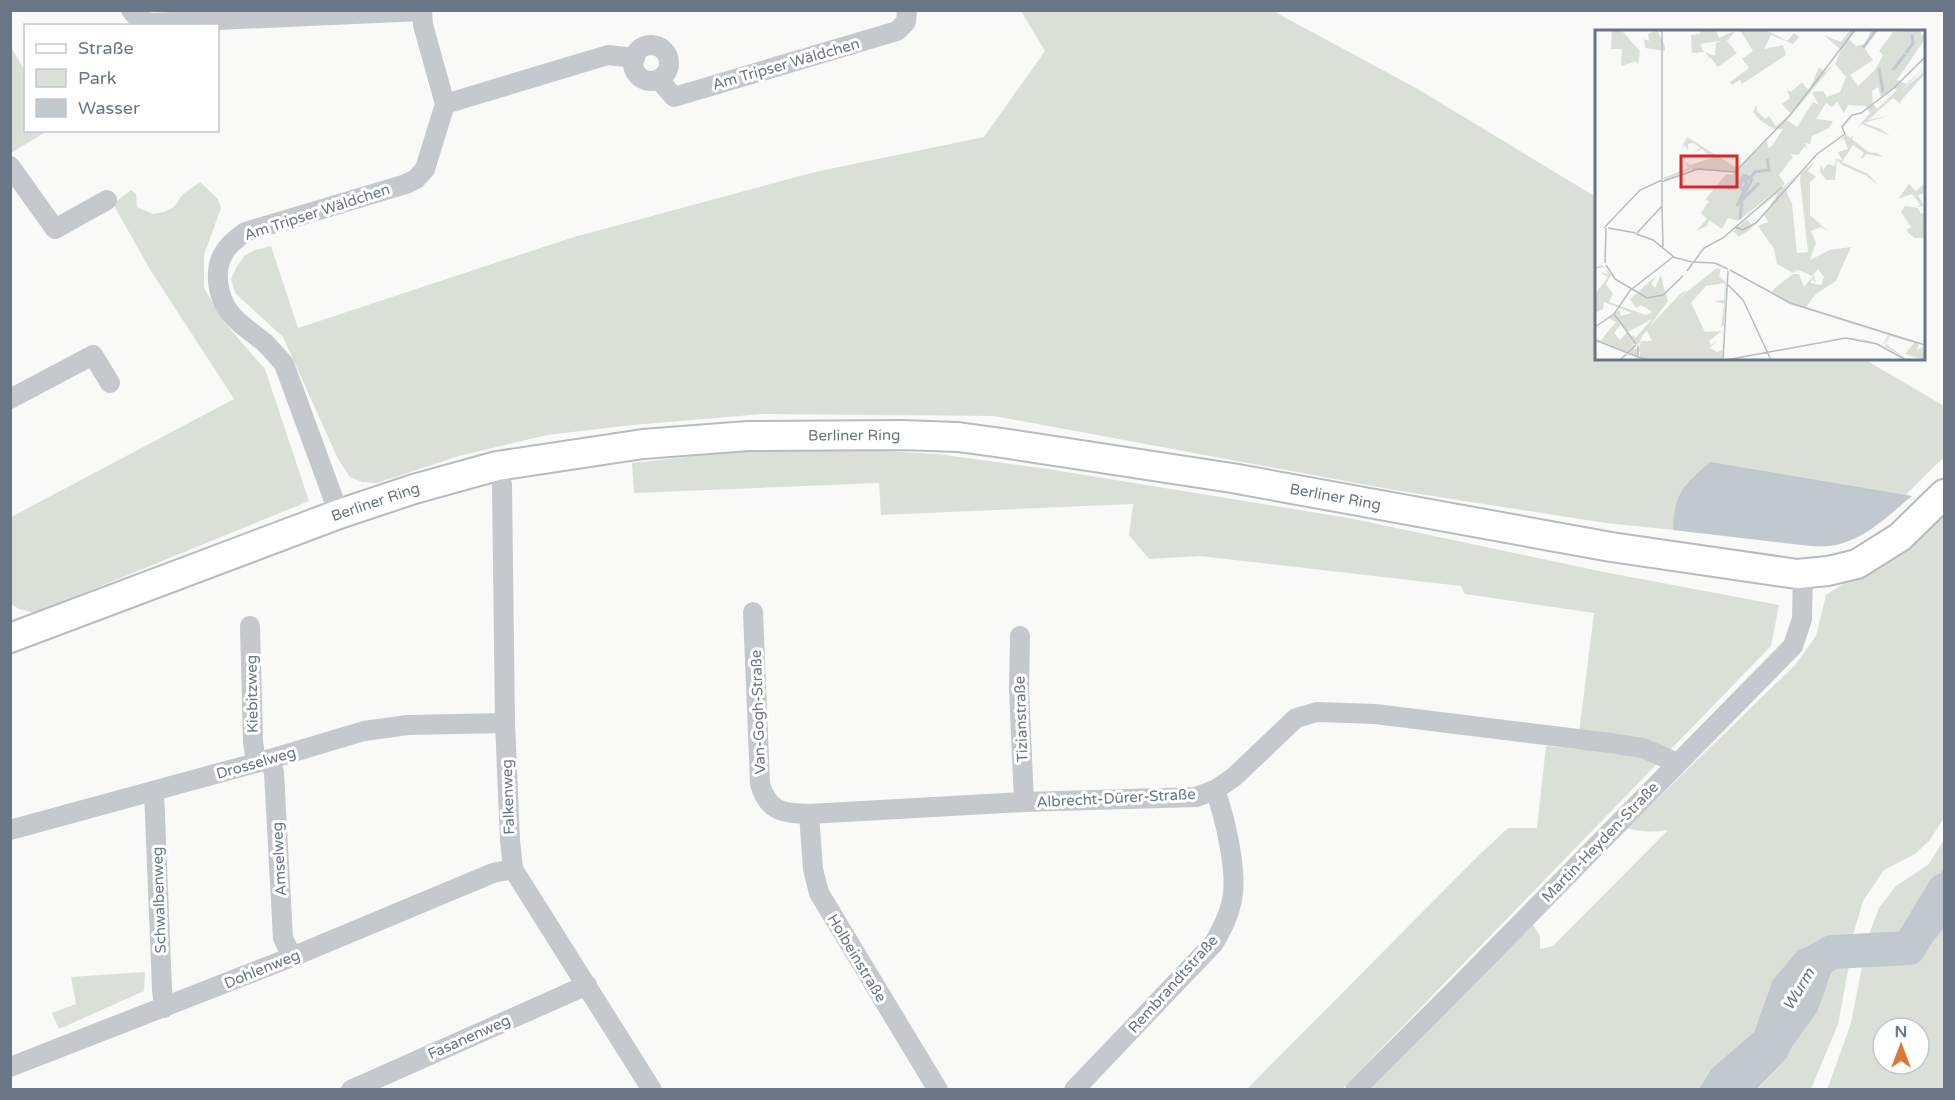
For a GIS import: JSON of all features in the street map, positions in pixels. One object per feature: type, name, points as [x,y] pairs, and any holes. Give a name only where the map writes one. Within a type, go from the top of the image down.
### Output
[{"type":"main road","name":"Berliner Ring","points":[[10,638],[339,513],[497,466],[643,444],[748,436],[830,434],[958,438],[1232,478],[1611,548],[1803,573],[1828,571],[1857,564],[1900,537],[1944,494]]},
{"type":"street","points":[[131,10],[136,16],[149,23],[422,11],[423,25],[445,104],[608,55],[635,58],[639,51],[650,46],[662,49],[669,59],[668,71],[659,80]]},
{"type":"street","name":"Am Tripser Wäldchen","points":[[635,58],[634,68],[641,78],[659,80],[674,97],[897,31],[906,22],[907,10]]},
{"type":"street","name":"Am Tripser Wäldchen","points":[[339,513],[284,364],[266,344],[230,314],[222,300],[218,270],[223,254],[231,243],[245,232],[406,184],[416,179],[425,169],[445,104]]},
{"type":"street","points":[[10,166],[55,229],[107,200]]},
{"type":"street","points":[[10,399],[93,355],[110,383]]},
{"type":"street","name":"Falkenweg","points":[[497,466],[502,485],[505,723],[513,869],[652,1089]]},
{"type":"street","name":"Martin-Heyden-Straße","points":[[1355,1089],[1793,646],[1802,619],[1803,573]]},
{"type":"street","name":"Van-Gogh-Straße","points":[[753,612],[760,784],[764,797],[772,806],[786,813],[809,814]]},
{"type":"street","name":"Kiebitzweg","points":[[250,626],[253,742],[263,761]]},
{"type":"street","name":"Tizianstraße","points":[[1020,636],[1019,688],[1024,802]]},
{"type":"street","name":"Albrecht-Dürer-Straße","points":[[809,814],[1024,802],[1196,797],[1215,790],[1234,777],[1296,718],[1317,712],[1375,714],[1610,743],[1643,748],[1677,763]]},
{"type":"street","name":"Drosselweg","points":[[10,830],[364,731],[408,725],[505,723]]},
{"type":"street","name":"Amselweg","points":[[263,761],[274,773],[283,938],[292,957]]},
{"type":"street","name":"Rembrandtstraße","points":[[1074,1089],[1214,943],[1222,928],[1233,897],[1233,878],[1225,826],[1215,790]]},
{"type":"street","name":"Schwalbenweg","points":[[154,791],[162,989],[165,1008]]},
{"type":"street","name":"Holbeinstraße","points":[[809,814],[813,869],[819,893],[938,1089]]},
{"type":"street","name":"Dohlenweg","points":[[10,1067],[292,957],[493,873],[513,869]]},
{"type":"street","name":"Fasanenweg","points":[[351,1089],[587,985]]},
{"type":"green space","points":[[1021,11],[1273,11],[1416,88],[1595,196],[1595,360],[1866,360],[1944,406],[1944,457],[1871,529],[1838,540],[1802,543],[1606,523],[1394,490],[994,416],[763,414],[632,425],[547,435],[459,456],[377,483],[362,482],[350,477],[338,459],[283,337],[235,293],[231,279],[245,255],[271,246],[298,328],[574,237],[815,172],[984,137],[1045,51]]},
{"type":"green space","points":[[11,47],[24,69],[24,132],[45,132],[13,152],[10,151]]},
{"type":"green space","points":[[200,182],[218,199],[221,208],[204,255],[204,288],[224,322],[265,369],[309,501],[35,613],[19,609],[11,604],[11,517],[234,399],[151,271],[113,204],[131,190],[136,194],[137,207],[153,214],[164,212],[174,207],[183,194]]},
{"type":"green space","points":[[750,450],[882,451],[938,454],[1048,469],[1349,518],[1604,572],[1779,605],[1771,646],[1342,1089],[1247,1089],[1508,828],[1537,828],[1546,746],[1577,749],[1594,613],[1465,594],[1461,586],[1200,556],[1149,559],[1129,535],[1133,504],[881,515],[879,483],[634,493],[632,463]]},
{"type":"green space","points":[[1944,514],[1944,818],[1929,841],[1915,854],[1884,870],[1863,901],[1853,935],[1829,939],[1759,1018],[1754,1032],[1711,1069],[1699,1089],[1365,1090],[1532,923],[1540,936],[1540,949],[1553,946],[1668,830],[1648,832],[1627,828],[1795,665],[1816,636],[1826,595],[1846,582],[1876,571]]},
{"type":"green space","points":[[1944,840],[1944,867],[1914,920],[1889,940],[1867,940],[1879,908],[1896,886],[1928,865]]},
{"type":"green space","points":[[1944,927],[1944,1089],[1827,1090],[1851,1023],[1863,961],[1916,958]]},
{"type":"green space","points":[[1850,960],[1838,1024],[1811,1089],[1757,1090],[1786,1059],[1829,981],[1835,963]]},
{"type":"green space","points":[[145,972],[144,991],[59,1029],[52,1013],[76,1004],[71,977]]},
{"type":"water","points":[[1710,462],[1912,496],[1884,520],[1863,534],[1841,544],[1829,546],[1810,546],[1673,530],[1678,498],[1693,477]]},
{"type":"water","points":[[1944,867],[1944,927],[1937,937],[1916,958],[1863,961],[1867,940],[1889,940],[1914,920]]},
{"type":"water","points":[[1853,935],[1850,960],[1835,963],[1817,1012],[1786,1059],[1757,1089],[1699,1089],[1711,1069],[1754,1032],[1773,980],[1798,950],[1829,939]]},
{"type":"waterway","name":"Wurm","points":[[1808,966],[1832,952],[1909,948],[1944,890]]}]
